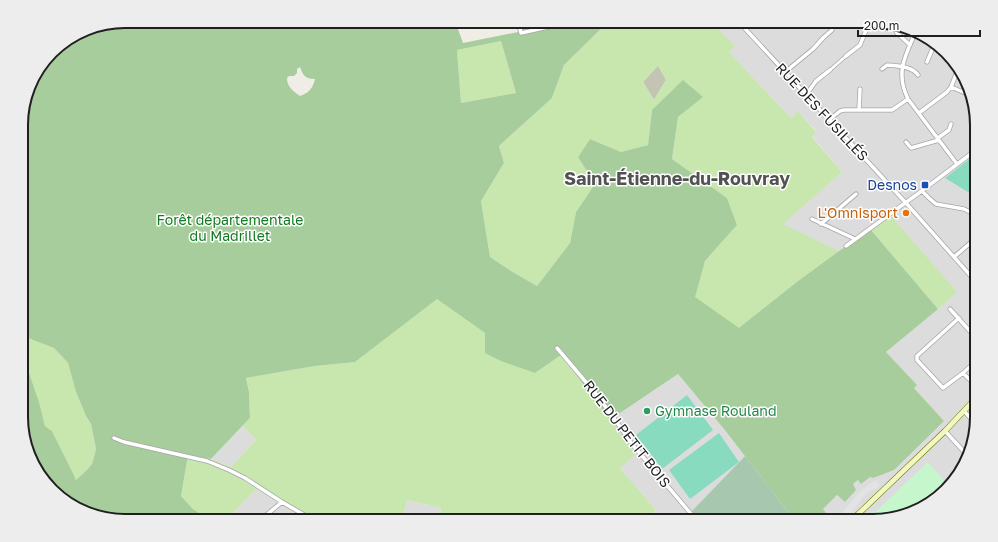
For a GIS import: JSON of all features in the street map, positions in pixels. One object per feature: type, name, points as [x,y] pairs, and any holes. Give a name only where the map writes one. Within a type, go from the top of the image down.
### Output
[{"type":"main road","points":[[858,514],[970,405]]},
{"type":"street","points":[[520,28],[521,33],[543,28]]},
{"type":"street","name":"RUE DES FUSILLÉS","points":[[745,28],[906,203],[970,275]]},
{"type":"street","points":[[806,95],[816,81],[860,44],[867,28]]},
{"type":"street","points":[[785,72],[813,49],[832,30]]},
{"type":"street","points":[[896,31],[910,45]]},
{"type":"street","points":[[913,37],[902,67],[901,78],[904,91],[908,99],[958,164]]},
{"type":"street","points":[[927,62],[932,48]]},
{"type":"street","points":[[882,68],[887,65],[902,67],[915,71],[918,75]]},
{"type":"street","points":[[919,113],[947,92],[951,87],[956,75]]},
{"type":"street","points":[[951,87],[964,92]]},
{"type":"street","points":[[859,110],[860,89]]},
{"type":"street","points":[[829,120],[840,111],[844,110],[892,110],[908,99]]},
{"type":"street","points":[[906,142],[911,148],[939,139],[949,130],[951,124]]},
{"type":"street","points":[[846,246],[970,155]]},
{"type":"street","points":[[922,191],[936,204],[964,209],[970,212]]},
{"type":"street","points":[[821,224],[856,194]]},
{"type":"street","points":[[812,219],[853,238],[854,240]]},
{"type":"street","points":[[954,257],[970,243]]},
{"type":"street","points":[[950,308],[970,331]]},
{"type":"street","points":[[959,318],[916,358],[943,388],[970,366]]},
{"type":"street","name":"RUE DU PETIT BOIS","points":[[557,348],[600,400],[632,444],[690,514]]},
{"type":"street","points":[[962,373],[970,380]]},
{"type":"street","points":[[964,412],[970,417]]},
{"type":"street","points":[[945,431],[964,451]]},
{"type":"street","points":[[114,438],[124,442],[207,461],[245,478],[303,514]]},
{"type":"street","points":[[268,514],[282,502]]},
{"type":"shaded area","points":[[721,28],[879,28],[892,30],[916,38],[942,56],[950,66],[963,88],[967,100],[970,125],[969,429],[965,448],[960,460],[946,481],[927,498],[904,509],[879,514],[827,514],[823,509],[837,495],[845,502],[853,484],[858,480],[870,477],[873,478],[879,475],[944,421],[914,388],[916,385],[886,352],[957,292],[871,230],[839,251],[782,224],[842,172],[812,136],[816,131],[798,111],[791,118],[729,52],[719,30]]},
{"type":"shaded area","points":[[658,65],[666,80],[654,100],[643,82]]},
{"type":"shaded area","points":[[678,374],[745,456],[691,512],[692,514],[652,514],[656,510],[620,468],[611,421],[620,413]]},
{"type":"shaded area","points":[[243,426],[256,440],[231,467],[211,459]]},
{"type":"shaded area","points":[[876,480],[880,486],[865,495],[850,514],[841,514],[858,493]]},
{"type":"shaded area","points":[[256,489],[295,513],[294,514],[232,514]]},
{"type":"shaded area","points":[[407,500],[441,508],[440,514],[404,514]]},
{"type":"green space","name":"Forêt départementale du Madrillet","points":[[125,28],[458,28],[463,43],[518,32],[517,28],[602,28],[564,65],[552,98],[499,146],[504,163],[481,201],[490,257],[537,286],[570,243],[576,212],[595,184],[578,157],[590,139],[621,152],[648,145],[652,110],[683,80],[703,97],[678,117],[672,159],[727,198],[737,225],[705,261],[695,297],[739,328],[798,281],[871,230],[938,309],[886,352],[917,385],[914,388],[944,421],[894,470],[873,478],[870,477],[861,484],[858,480],[853,484],[856,490],[845,502],[837,495],[823,509],[827,514],[790,514],[724,429],[678,374],[620,413],[611,421],[561,355],[535,373],[501,361],[485,353],[485,333],[437,299],[355,362],[315,366],[246,378],[249,392],[250,418],[211,459],[188,455],[181,496],[193,509],[201,514],[119,514],[94,509],[71,498],[52,481],[38,460],[33,448],[29,429],[28,370],[45,426],[52,431],[76,480],[92,464],[96,449],[91,424],[76,392],[68,363],[54,348],[28,338],[28,119],[31,100],[35,88],[44,71],[61,52],[71,44],[88,35],[100,31]],"holes":[[[501,41],[516,93],[461,103],[457,50]],[[300,67],[302,73],[309,78],[315,79],[310,90],[300,96],[289,86],[287,78],[289,76],[294,76],[297,73],[297,69]]]},
{"type":"green space","points":[[602,28],[721,28],[719,30],[735,46],[729,52],[791,118],[798,111],[816,132],[812,137],[842,172],[783,224],[839,251],[798,281],[739,329],[694,297],[705,261],[737,225],[727,198],[672,159],[678,117],[702,97],[652,110],[648,145],[621,152],[590,139],[578,157],[595,184],[576,212],[570,243],[537,286],[490,257],[481,201],[504,163],[499,146],[552,98],[564,65]],"holes":[[[658,66],[666,80],[654,100],[643,82]]]},
{"type":"green space","points":[[901,32],[910,36],[906,36]]},
{"type":"green space","points":[[501,41],[516,93],[461,103],[457,50]]},
{"type":"green space","points":[[970,159],[970,193],[945,178]]},
{"type":"green space","points":[[891,216],[957,292],[938,309],[871,230]]},
{"type":"green space","points":[[437,298],[485,333],[485,353],[535,373],[561,355],[636,454],[620,468],[656,510],[652,514],[440,514],[441,508],[407,500],[404,514],[294,514],[295,513],[256,489],[232,514],[201,514],[193,509],[181,496],[188,455],[211,459],[231,467],[256,440],[243,426],[250,418],[249,392],[246,378],[315,366],[355,362]]},
{"type":"green space","points":[[28,338],[54,348],[68,363],[76,392],[91,424],[96,449],[92,464],[76,480],[52,431],[45,426],[28,370]]},
{"type":"green space","points":[[687,395],[713,430],[662,469],[636,435]]},
{"type":"green space","points":[[719,433],[739,462],[690,499],[669,470]]},
{"type":"green space","points":[[745,456],[790,514],[691,514],[690,513]]},
{"type":"green space","points":[[928,462],[945,482],[927,498],[916,504],[892,512],[873,514]]},
{"type":"place","name":"Desnos","points":[[925,185]]},
{"type":"place","name":"L'Omnisport","points":[[906,213]]},
{"type":"place","name":"Gymnase Rouland","points":[[647,411]]},
{"type":"district","name":"Saint-Étienne-du-Rouvray","points":[[677,179]]}]
